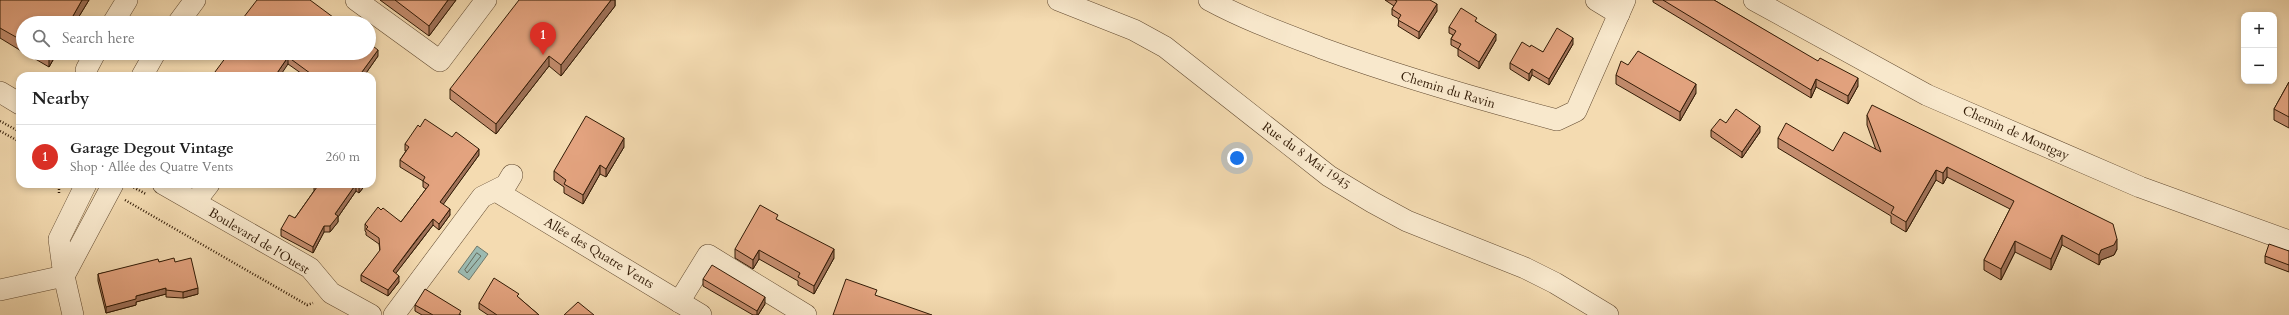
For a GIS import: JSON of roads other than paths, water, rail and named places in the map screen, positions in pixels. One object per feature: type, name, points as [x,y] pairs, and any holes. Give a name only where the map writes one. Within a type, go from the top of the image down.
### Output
[{"type":"street","points":[[117,16],[127,0]]},
{"type":"street","points":[[183,16],[194,0]]},
{"type":"street","points":[[356,0],[440,61],[486,0]]},
{"type":"street","name":"Rue du 8 Mai 1945","points":[[1058,0],[1134,30],[1165,47],[1329,176],[1372,202],[1407,221],[1525,268],[1555,283],[1608,315]]},
{"type":"street","name":"Chemin du Ravin","points":[[1210,0],[1229,11],[1300,40],[1456,94],[1557,120],[1576,111],[1622,7]]},
{"type":"street","points":[[1596,0],[1622,7]]},
{"type":"street","name":"Chemin de Montgay","points":[[1754,0],[1927,95],[2140,187],[2289,241]]},
{"type":"street","points":[[144,72],[152,60]]},
{"type":"street","points":[[0,92],[16,102]]},
{"type":"street","points":[[394,315],[482,197],[506,185],[512,175]]},
{"type":"street","points":[[73,315],[64,276],[59,239],[84,188]]},
{"type":"street","name":"Boulevard de l'Ouest","points":[[170,188],[310,268],[331,293],[371,315]]},
{"type":"street","points":[[195,202],[206,188]]},
{"type":"street","points":[[0,290],[64,276],[118,191]]},
{"type":"street","name":"Allée des Quatre Vents","points":[[496,191],[701,315]]},
{"type":"street","points":[[679,302],[708,255],[806,315]]},
{"type":"water","points":[[477,246],[488,254],[469,280],[458,272]]},
{"type":"place","name":"Garage Degout Vintage","points":[[543,55]]}]
